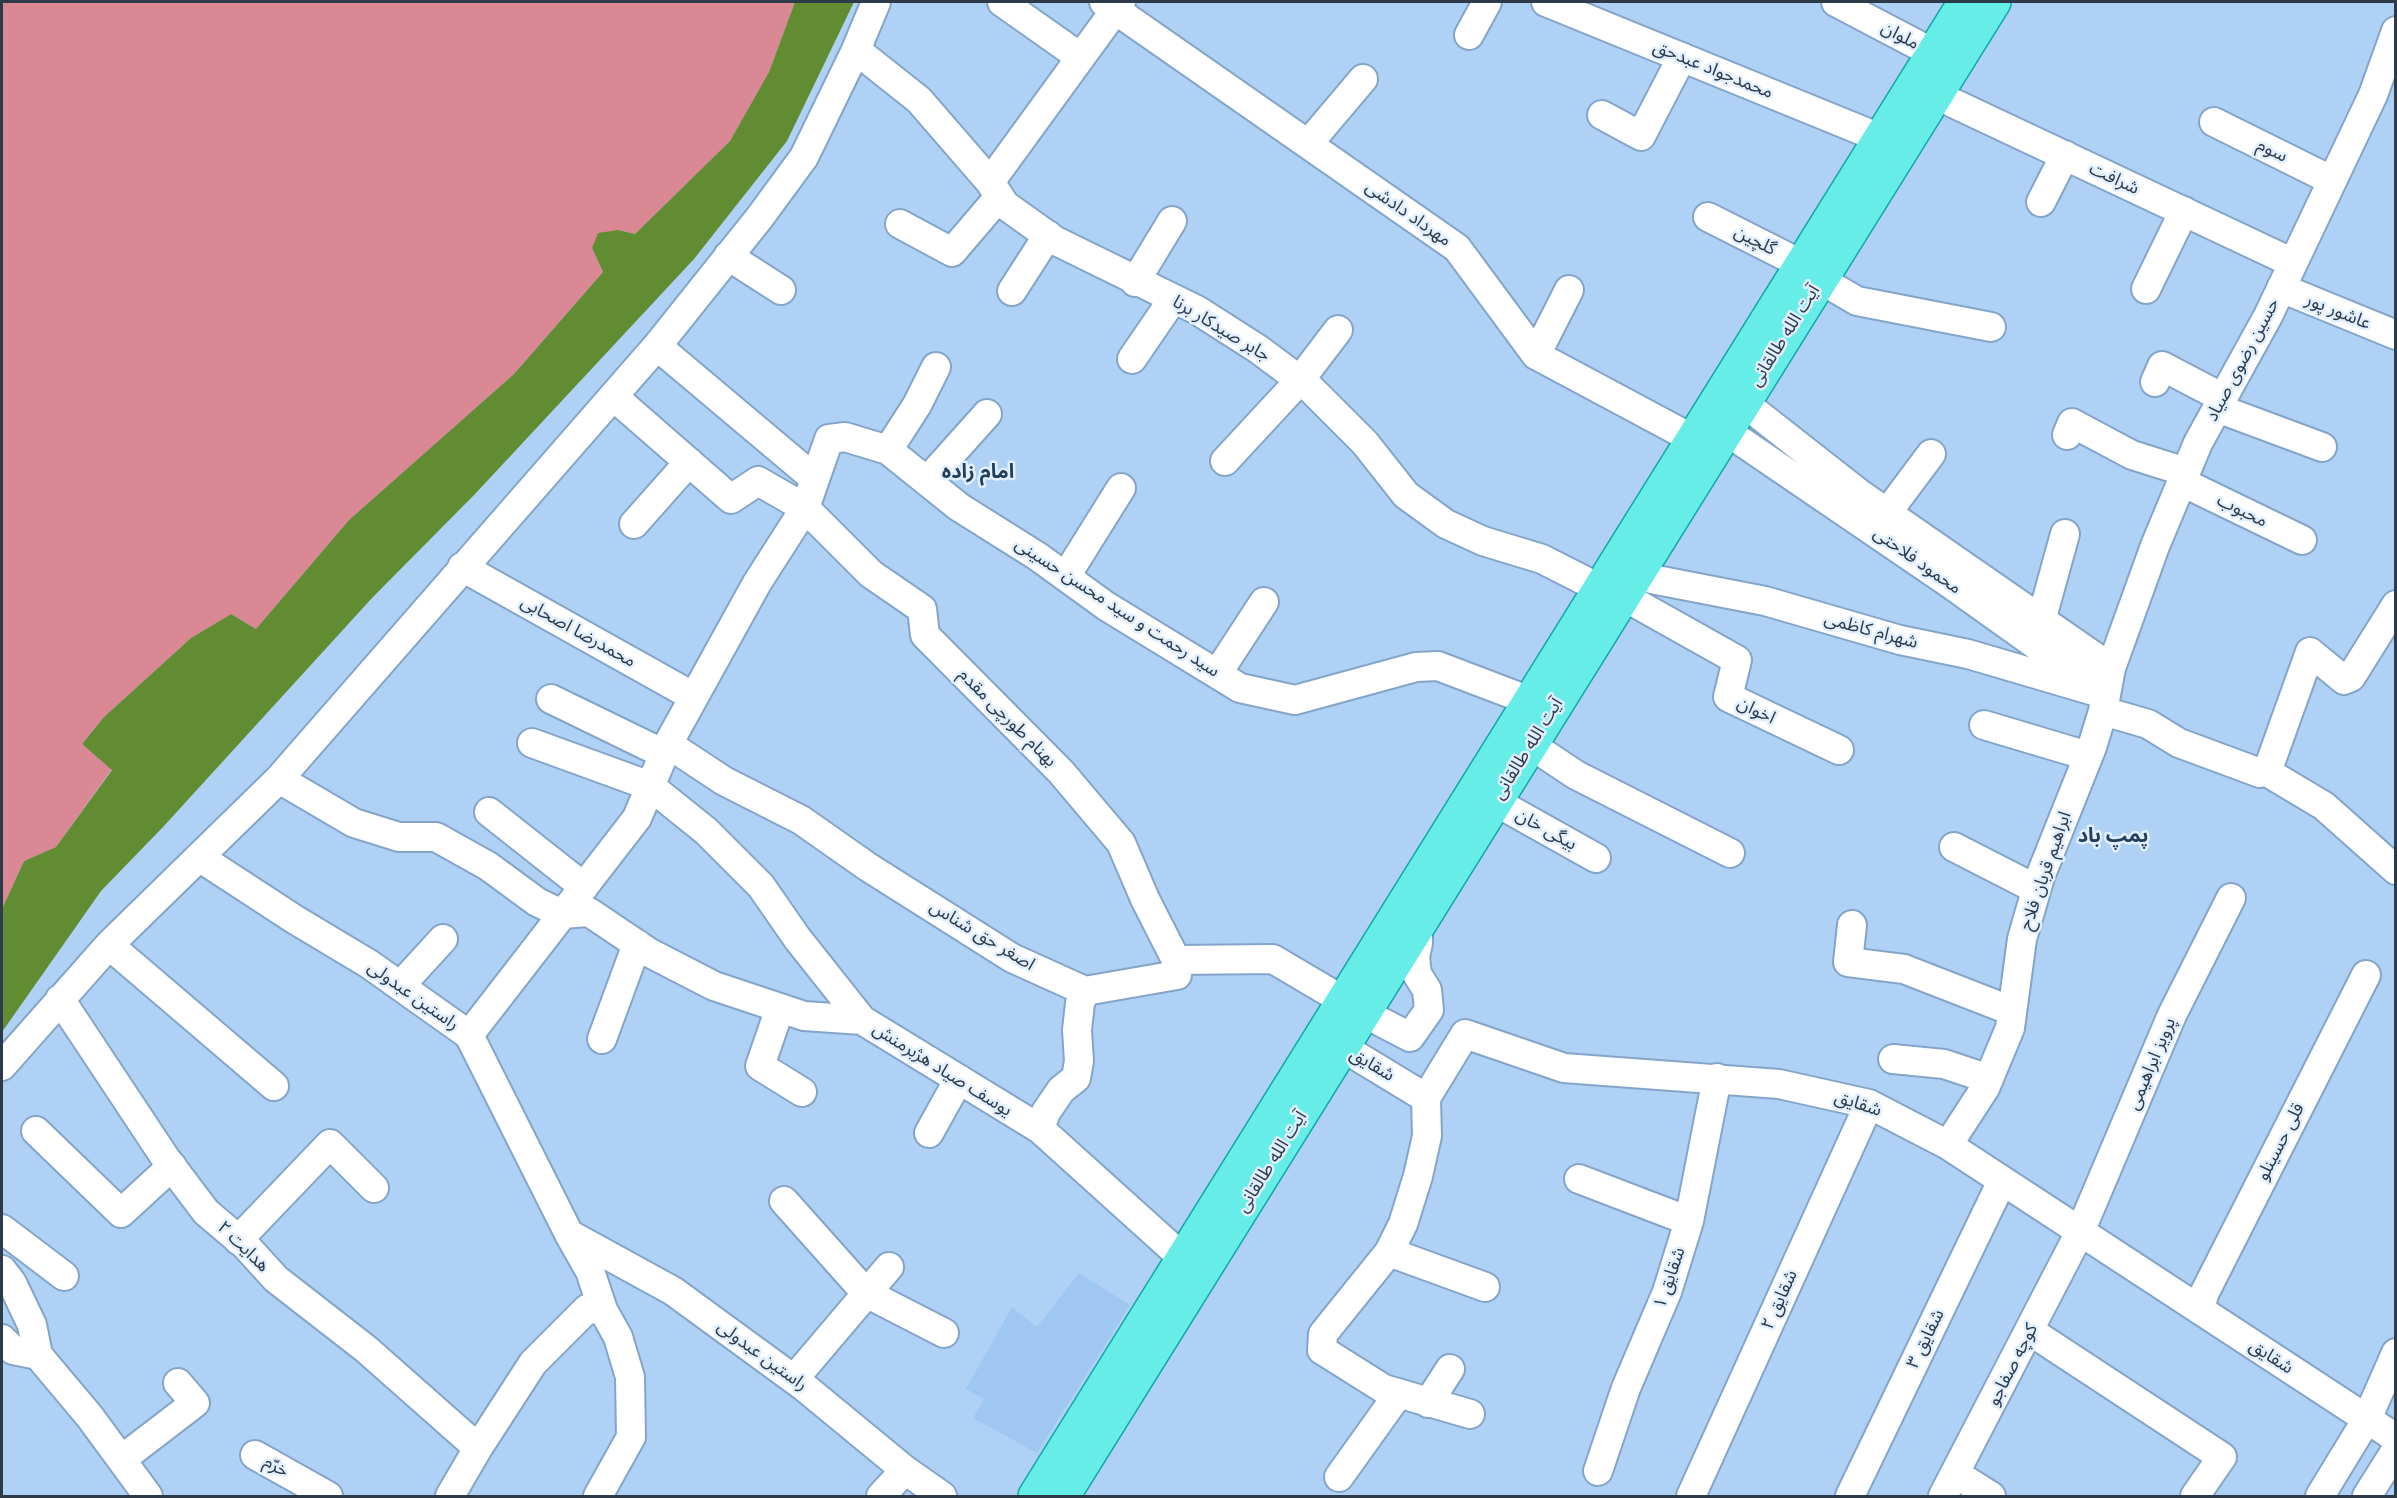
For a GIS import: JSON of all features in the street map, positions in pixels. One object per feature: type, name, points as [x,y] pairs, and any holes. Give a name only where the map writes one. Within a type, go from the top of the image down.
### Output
[{"type":"main road","name":"آیت الله طالقانی","points":[[1709,429],[1744,403],[1880,138],[1965,2]]},
{"type":"main road","name":"آیت الله طالقانی","points":[[1354,1007],[1418,927],[1531,746],[1709,429],[1811,272],[1936,95],[1994,2]]},
{"type":"main road","name":"آیت الله طالقانی","points":[[1035,1497],[1183,1258],[1354,1007],[1530,701],[1620,586]]},
{"type":"main road","name":"آیت الله طالقانی","points":[[1063,1497],[1332,1041]]},
{"type":"street","points":[[2,1066],[108,945],[279,779],[657,346],[804,157],[856,50],[876,2]]},
{"type":"street","points":[[1002,2],[1080,57]]},
{"type":"street","points":[[1469,34],[1486,2]]},
{"type":"street","name":"محمدجواد عبدحق","points":[[1546,2],[1880,138]]},
{"type":"street","name":"ملوان","points":[[1836,2],[1933,53]]},
{"type":"street","points":[[900,224],[952,252],[1114,4]]},
{"type":"street","name":"مهرداد دادشی","points":[[1114,4],[1457,248],[1536,355],[1709,429]]},
{"type":"street","name":"حسین رضوی صیاد","points":[[2106,691],[2155,546],[2184,477],[2281,288],[2373,95],[2396,31]]},
{"type":"street","name":"جابر صیدکار برنا","points":[[856,50],[919,100],[1005,205],[1048,235],[1135,282],[1197,310],[1300,380],[1365,443],[1406,495],[1446,524],[1483,541],[1620,586]]},
{"type":"street","points":[[1602,116],[1641,136],[1682,57]]},
{"type":"street","points":[[1308,144],[1363,79]]},
{"type":"street","name":"شرافت","points":[[1936,95],[2293,262]]},
{"type":"street","name":"سوم","points":[[2214,122],[2331,180]]},
{"type":"street","points":[[2041,202],[2065,155]]},
{"type":"street","points":[[2146,289],[2184,211]]},
{"type":"street","name":"گلچین","points":[[1708,217],[1811,272],[1857,301],[1991,327]]},
{"type":"street","points":[[1135,282],[1172,221]]},
{"type":"street","points":[[1012,291],[1048,235]]},
{"type":"street","points":[[728,256],[782,290]]},
{"type":"street","name":"عاشور پور","points":[[2281,288],[2396,335]]},
{"type":"street","points":[[1536,355],[1569,290]]},
{"type":"street","points":[[1132,358],[1173,299]]},
{"type":"street","points":[[1225,461],[1300,380],[1338,330]]},
{"type":"street","points":[[657,346],[814,479]]},
{"type":"street","points":[[2155,382],[2162,366],[2220,403],[2322,447]]},
{"type":"street","points":[[888,450],[917,405],[936,367]]},
{"type":"street","points":[[613,396],[731,498],[758,481],[805,508]]},
{"type":"street","name":"محمود فلاحتی","points":[[1744,403],[1854,503],[1953,573],[2106,691]]},
{"type":"street","points":[[927,481],[987,414]]},
{"type":"street","name":"محبوب","points":[[2067,435],[2072,423],[2132,455],[2184,477],[2302,540]]},
{"type":"street","name":"محمود فلاحتی","points":[[1709,429],[1854,503],[1887,513],[1953,573],[2041,621],[2106,691]]},
{"type":"street","name":"سید رحمت و سید محسن حسینی","points":[[469,1035],[637,818],[666,749],[694,697],[758,582],[805,508],[829,439],[845,437],[888,450],[959,507],[1066,576],[1116,612],[1240,688],[1294,700],[1416,667],[1438,666],[1530,701]]},
{"type":"street","points":[[1887,513],[1931,454]]},
{"type":"street","points":[[634,524],[689,462]]},
{"type":"street","points":[[1066,576],[1121,488]]},
{"type":"street","name":"بهنام طورچی مقدم","points":[[805,508],[838,544],[871,574],[922,609],[925,635],[1061,772],[1121,843],[1145,899],[1176,960]]},
{"type":"street","points":[[2041,621],[2065,534]]},
{"type":"street","name":"محمدرضا اصحابی","points":[[462,567],[694,697]]},
{"type":"street","name":"شهرام کاظمی","points":[[1620,586],[1765,601],[1900,640],[1968,654],[2106,691],[2148,724],[2179,743],[2260,774],[2267,772],[2324,806],[2396,870]]},
{"type":"street","name":"اخوان","points":[[1620,586],[1737,660],[1728,697],[1839,750]]},
{"type":"street","points":[[1217,674],[1264,602]]},
{"type":"street","points":[[2267,772],[2310,652],[2344,680],[2351,677],[2396,605]]},
{"type":"street","name":"ابراهیم قربان فلاح","points":[[1948,1145],[1989,1079],[2010,1028],[2022,939],[2036,889],[2088,756],[2106,691]]},
{"type":"street","name":"اصغر حق شناس","points":[[551,699],[666,749],[801,820],[868,867],[1012,958],[1085,991]]},
{"type":"street","points":[[1984,725],[2088,756]]},
{"type":"street","points":[[532,742],[650,786],[706,831],[762,885],[797,938],[862,1020]]},
{"type":"street","points":[[1531,746],[1576,776],[1730,853]]},
{"type":"street","name":"یوسف صیاد هژبرمنش","points":[[279,779],[354,823],[399,837],[436,837],[488,866],[537,902],[562,914],[589,912],[637,944],[714,986],[804,1016],[862,1020],[1040,1129],[1183,1258]]},
{"type":"street","name":"بیگی خان","points":[[1496,802],[1596,858]]},
{"type":"street","points":[[489,812],[584,887]]},
{"type":"street","points":[[1954,847],[2036,889]]},
{"type":"street","name":"راستین عبدولی","points":[[199,857],[400,986],[469,1035],[569,1234],[590,1271],[603,1310],[618,1336],[630,1377],[631,1437],[598,1497]]},
{"type":"street","name":"پرویز ابراهیمی","points":[[2080,1232],[2172,1015],[2231,898]]},
{"type":"street","points":[[1852,925],[1848,962],[1904,969],[2012,1011]]},
{"type":"street","points":[[1040,1129],[1046,1112],[1061,1090],[1076,1078],[1080,1061],[1077,1029],[1080,1003],[1085,991],[1177,975],[1176,960],[1273,959],[1410,1037],[1430,1010],[1427,990],[1417,974],[1415,957],[1418,927]]},
{"type":"street","points":[[400,986],[443,939]]},
{"type":"street","points":[[602,1039],[637,944]]},
{"type":"street","points":[[108,945],[274,1086]]},
{"type":"street","name":"قلی حسینلو","points":[[2200,1310],[2204,1294],[2366,975]]},
{"type":"street","name":"هدایت ۲","points":[[60,999],[172,1166],[206,1212],[238,1240],[276,1279],[366,1349],[477,1448]]},
{"type":"street","points":[[780,1008],[760,1066],[802,1092]]},
{"type":"street","name":"شقایق","points":[[1332,1041],[1426,1098],[1465,1034],[1564,1068],[1779,1084],[1869,1104],[1948,1145],[2396,1438]]},
{"type":"street","points":[[1893,1059],[1944,1064],[1989,1079]]},
{"type":"street","points":[[929,1133],[959,1078]]},
{"type":"street","name":"شقایق ۱","points":[[1598,1471],[1626,1388],[1667,1292],[1689,1221],[1717,1078]]},
{"type":"street","points":[[1426,1098],[1427,1136],[1419,1176],[1403,1224],[1389,1252],[1323,1334],[1322,1350],[1384,1389],[1470,1414]]},
{"type":"street","name":"شقایق ۲","points":[[1691,1497],[1869,1104]]},
{"type":"street","points":[[36,1131],[121,1213],[172,1166]]},
{"type":"street","points":[[238,1240],[330,1144],[374,1188]]},
{"type":"street","points":[[1579,1179],[1689,1221]]},
{"type":"street","name":"شقایق ۳","points":[[1850,1497],[2002,1181]]},
{"type":"street","points":[[784,1201],[866,1293],[945,1333]]},
{"type":"street","points":[[2,1229],[64,1276]]},
{"type":"street","name":"کوچه صفاجو","points":[[1949,1485],[2080,1232]]},
{"type":"street","name":"راستین عبدولی","points":[[569,1234],[673,1291],[794,1379],[905,1470],[942,1497]]},
{"type":"street","points":[[1389,1252],[1485,1287]]},
{"type":"street","points":[[794,1379],[889,1267]]},
{"type":"street","points":[[2,1270],[12,1283],[32,1325],[38,1355],[122,1459],[148,1497]]},
{"type":"street","points":[[450,1497],[477,1448],[532,1363],[587,1310],[603,1310]]},
{"type":"street","points":[[2030,1331],[2222,1457],[2195,1497]]},
{"type":"street","points":[[2,1339],[13,1350],[38,1355]]},
{"type":"street","points":[[2320,1497],[2367,1419],[2396,1353]]},
{"type":"street","points":[[1428,1403],[1450,1369]]},
{"type":"street","points":[[122,1459],[195,1403],[178,1383]]},
{"type":"street","points":[[1339,1477],[1399,1394]]},
{"type":"street","points":[[2367,1497],[2396,1450]]},
{"type":"street","name":"خرّم","points":[[255,1455],[327,1497]]},
{"type":"street","points":[[881,1497],[905,1470]]},
{"type":"street","points":[[1949,1485],[1991,1497]]},
{"type":"shaded area","points":[[2,2],[795,2],[769,72],[730,141],[635,234],[618,230],[592,248],[603,272],[514,374],[349,520],[256,629],[231,614],[191,638],[104,717],[82,744],[112,769],[56,847],[24,861],[2,909]]},
{"type":"shaded area","points":[[795,2],[854,2],[787,141],[694,259],[475,494],[372,598],[163,827],[101,891],[2,1032],[2,909],[24,861],[56,847],[112,770],[82,744],[104,717],[191,638],[231,614],[256,629],[349,520],[514,374],[603,272],[592,248],[598,233],[618,230],[635,234],[730,141],[769,72]]},
{"type":"shaded area","points":[[1079,1273],[1130,1305],[1037,1453],[973,1418],[984,1399],[966,1389],[1012,1307],[1037,1327]]},
{"type":"district","name":"امام زاده","points":[[978,473]]},
{"type":"district","name":"پمپ باد","points":[[2113,837]]}]
